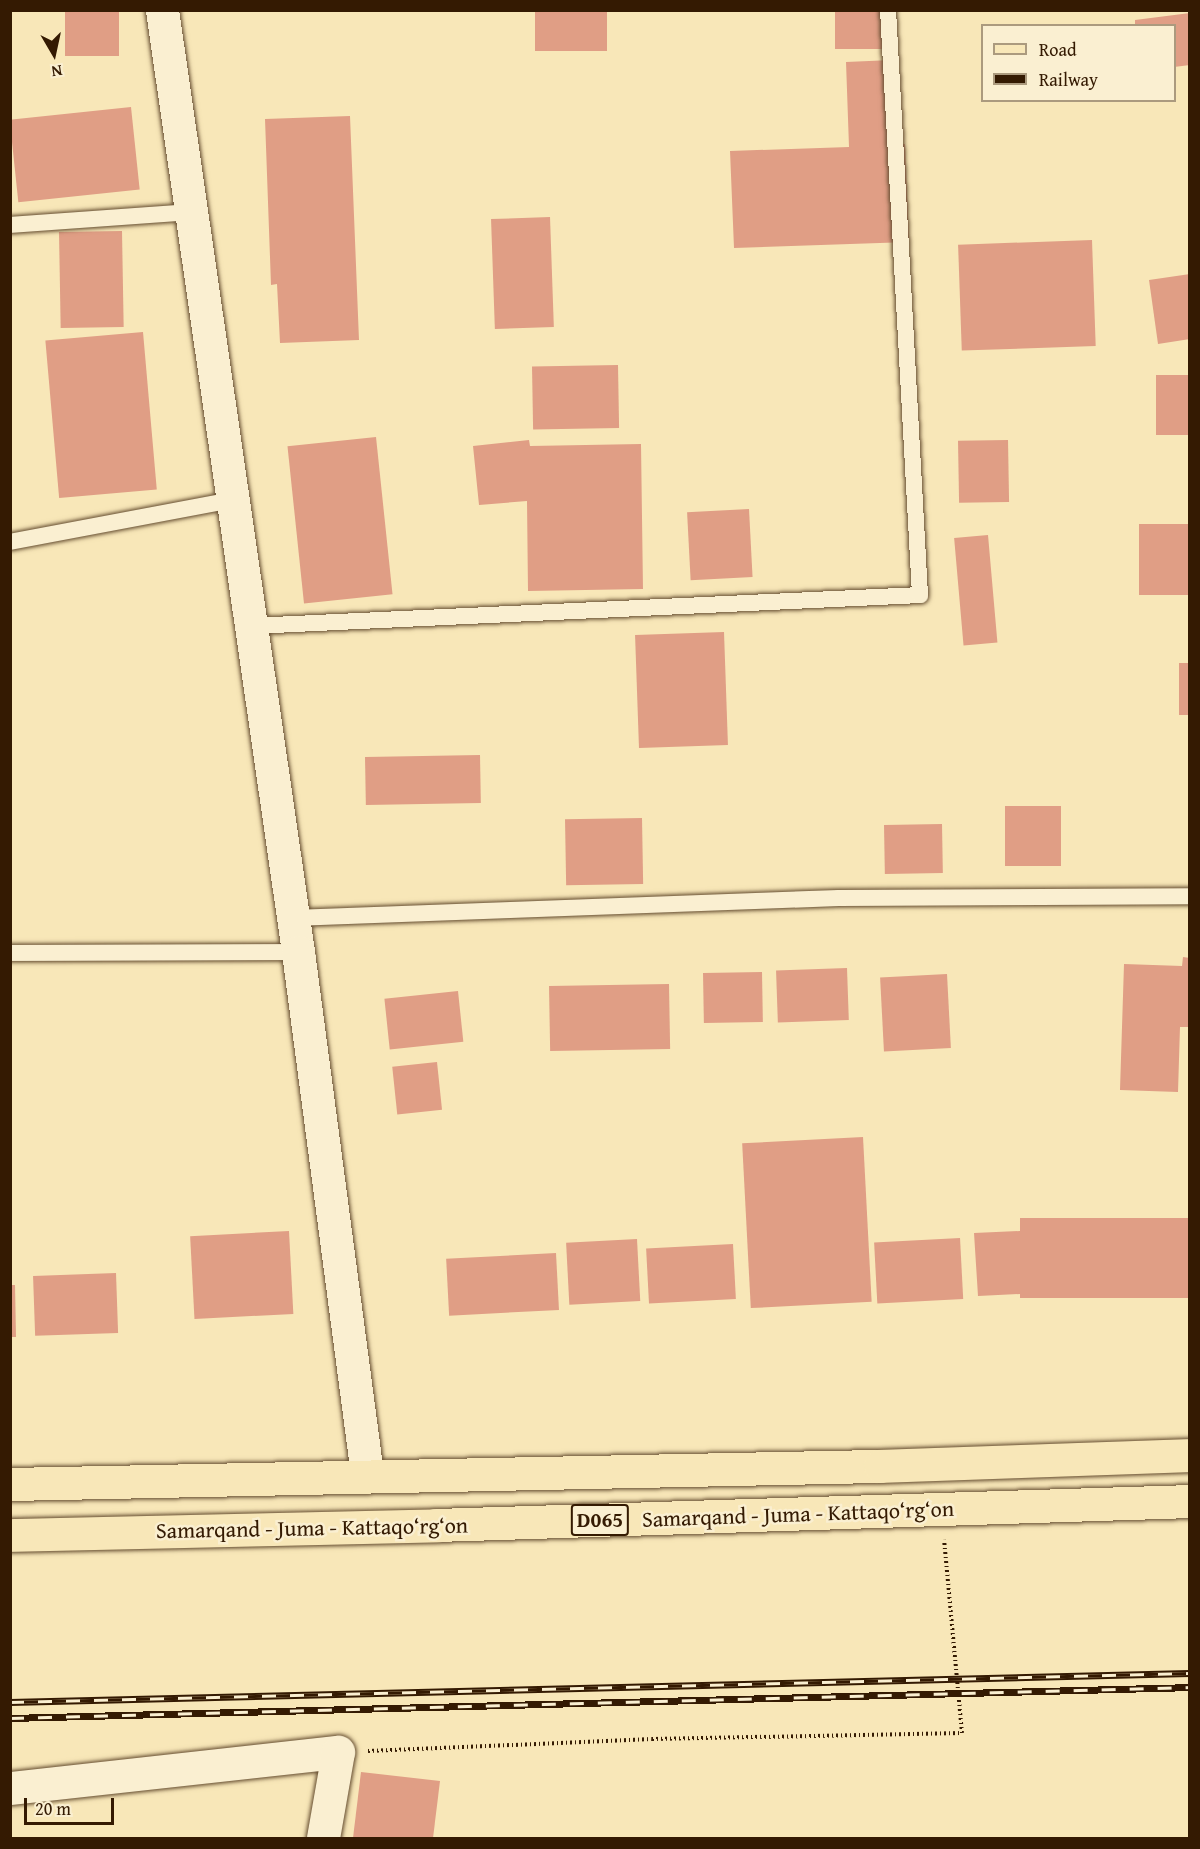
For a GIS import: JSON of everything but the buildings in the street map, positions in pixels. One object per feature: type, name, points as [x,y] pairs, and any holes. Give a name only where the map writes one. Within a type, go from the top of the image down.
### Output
[{"type":"main road","name":"Samarqand - Juma - Kattaqo‘rg‘on","points":[[10,1484],[368,1474],[880,1466],[1190,1455]]},
{"type":"main road","points":[[880,1466],[881,1511]]},
{"type":"main road","name":"Samarqand - Juma - Kattaqo‘rg‘on","points":[[10,1535],[941,1510],[1190,1500]]},
{"type":"street","points":[[162,10],[298,952],[368,1474]]},
{"type":"street","points":[[10,1788],[338,1752],[323,1839]]},
{"type":"lane","points":[[251,626],[920,595],[888,10]]},
{"type":"lane","points":[[10,225],[191,212]]},
{"type":"lane","points":[[10,542],[233,500]]},
{"type":"lane","points":[[293,918],[839,898],[1190,896]]},
{"type":"lane","points":[[10,953],[298,952]]},
{"type":"path","points":[[338,1752],[652,1739],[962,1733],[941,1510]]},
{"type":"railway","points":[[10,1702],[1190,1673]]},
{"type":"railway","points":[[10,1718],[1190,1687]]}]
